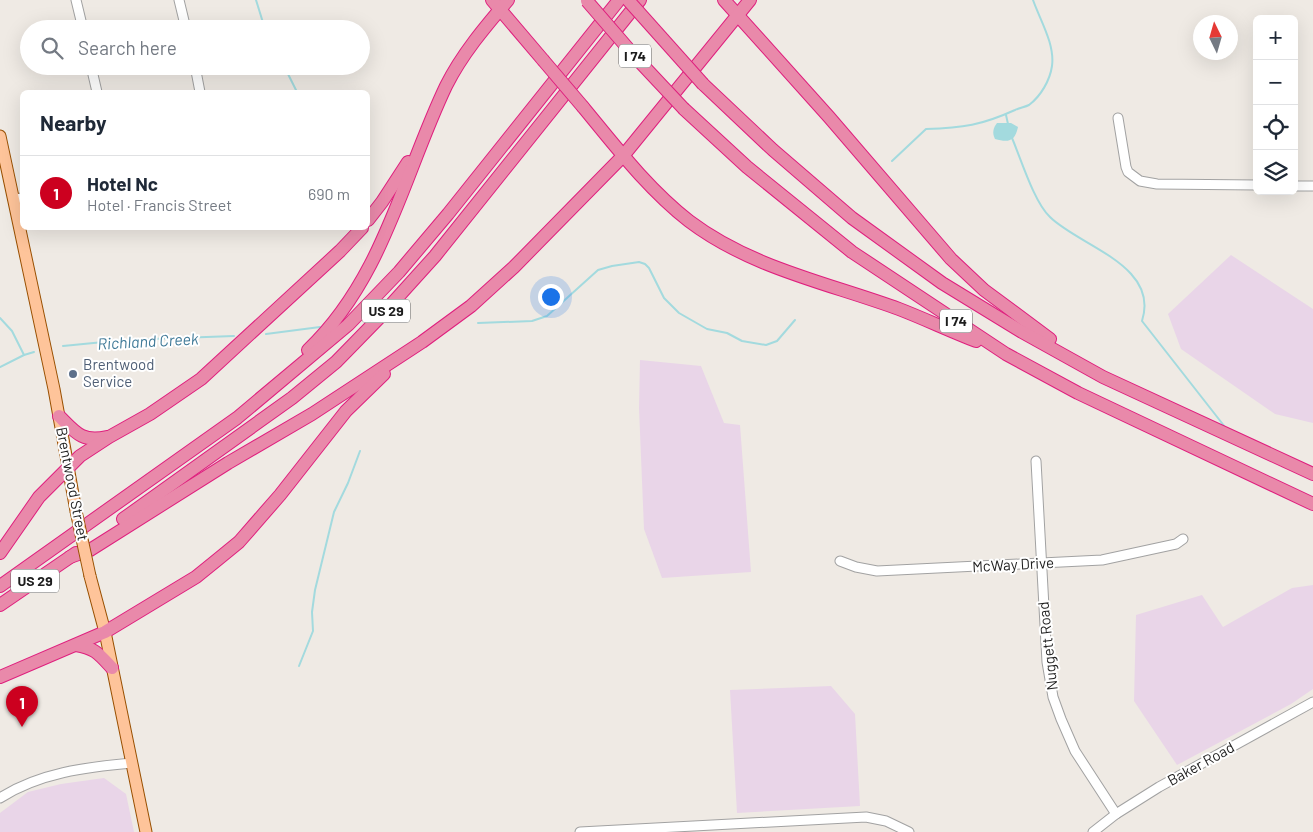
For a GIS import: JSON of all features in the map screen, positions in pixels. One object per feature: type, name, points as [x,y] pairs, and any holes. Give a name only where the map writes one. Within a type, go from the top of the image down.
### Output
[{"type":"highway","name":"I 74","points":[[587,0],[684,110],[852,252],[1006,354],[1078,393],[1313,504]]},
{"type":"highway","name":"US 29","points":[[0,586],[172,465],[260,400],[348,325],[399,272],[448,214],[619,0]]},
{"type":"highway","name":"I 74","points":[[628,0],[703,84],[773,150],[852,218],[942,283],[1022,332],[1103,377],[1313,474]]},
{"type":"highway","name":"US 29","points":[[0,605],[232,442],[292,398],[336,362],[435,256],[640,0]]},
{"type":"highway","points":[[724,0],[829,117],[951,259],[984,290],[1103,377]]},
{"type":"highway","points":[[70,557],[90,550],[228,463],[312,414],[422,342],[470,306],[514,267],[623,156],[750,0]]},
{"type":"highway","points":[[260,400],[274,382],[318,340],[342,310],[365,276],[384,240],[430,122],[447,84],[467,50],[500,3],[543,60],[623,156],[657,194],[690,222],[725,244],[774,268],[899,309],[1006,354]]},
{"type":"highway","points":[[370,217],[392,188],[430,122]]},
{"type":"highway","points":[[0,552],[30,508],[80,456],[176,398],[201,379],[340,251],[360,230]]},
{"type":"highway","points":[[0,677],[105,632],[196,577],[239,542],[280,496],[346,411],[422,342]]},
{"type":"highway","points":[[59,416],[84,438],[98,439],[109,437]]},
{"type":"highway","points":[[76,645],[96,651],[112,668]]},
{"type":"main road","name":"Brentwood Street","points":[[0,136],[18,198]]},
{"type":"main road","name":"Brentwood Street","points":[[24,230],[76,511],[90,576],[105,632],[146,832]]},
{"type":"street","points":[[76,0],[81,20]]},
{"type":"street","points":[[179,0],[184,20]]},
{"type":"street","points":[[94,75],[97,90]]},
{"type":"street","points":[[196,75],[200,90]]},
{"type":"street","points":[[1118,118],[1126,167],[1128,172],[1140,181],[1157,184],[1253,185]]},
{"type":"street","points":[[1298,186],[1313,186]]},
{"type":"street","name":"Nuggett Road","points":[[1036,461],[1047,662],[1054,697],[1060,719],[1075,751],[1116,814]]},
{"type":"street","name":"McWay Drive","points":[[840,561],[856,567],[877,571],[1041,563],[1109,558],[1176,544],[1183,539]]},
{"type":"street","name":"Baker Road","points":[[1093,832],[1116,814],[1184,772],[1313,702]]},
{"type":"street","points":[[0,798],[36,780],[69,771],[132,764]]},
{"type":"street","points":[[580,832],[866,817],[886,821],[909,832]]},
{"type":"shaded area","points":[[1231,255],[1313,309],[1313,423],[1275,414],[1181,349],[1168,314]]},
{"type":"shaded area","points":[[640,360],[701,366],[724,423],[740,425],[751,572],[662,578],[644,529],[639,408]]},
{"type":"shaded area","points":[[1313,585],[1313,689],[1291,704],[1177,765],[1134,701],[1136,615],[1202,595],[1223,627],[1292,588]]},
{"type":"shaded area","points":[[831,686],[855,714],[860,806],[737,813],[730,690]]},
{"type":"shaded area","points":[[104,778],[126,794],[134,832],[0,832],[0,813],[28,792],[61,784]]},
{"type":"water","points":[[997,123],[1011,123],[1018,127],[1011,140],[995,139],[993,131]]},
{"type":"waterway","points":[[256,0],[262,20]]},
{"type":"waterway","name":"Richland Creek","points":[[892,161],[926,129],[962,127],[982,122],[1029,105],[1037,97],[1049,77],[1052,58],[1049,41],[1033,0]]},
{"type":"waterway","points":[[288,75],[296,90]]},
{"type":"waterway","points":[[1006,115],[1008,124]]},
{"type":"waterway","points":[[1012,138],[1028,180],[1044,210],[1063,227],[1114,259],[1128,271],[1139,285],[1144,302],[1142,321],[1225,427]]},
{"type":"waterway","name":"Richland Creek","points":[[478,323],[532,321],[547,316],[598,270],[639,262],[649,268],[664,298],[679,313],[707,329],[727,333],[742,341],[766,345],[777,341],[795,320]]},
{"type":"waterway","points":[[0,318],[12,331],[24,355]]},
{"type":"waterway","name":"Richland Creek","points":[[266,334],[320,327]]},
{"type":"waterway","name":"Richland Creek","points":[[63,346],[124,340],[234,336]]},
{"type":"waterway","name":"Richland Creek","points":[[0,367],[34,352]]},
{"type":"waterway","points":[[299,666],[313,631],[312,612],[315,590],[334,512],[348,483],[360,451]]},
{"type":"place","name":"Brentwood Service","points":[[73,374]]},
{"type":"place","name":"Hotel Nc","points":[[22,727]]}]
